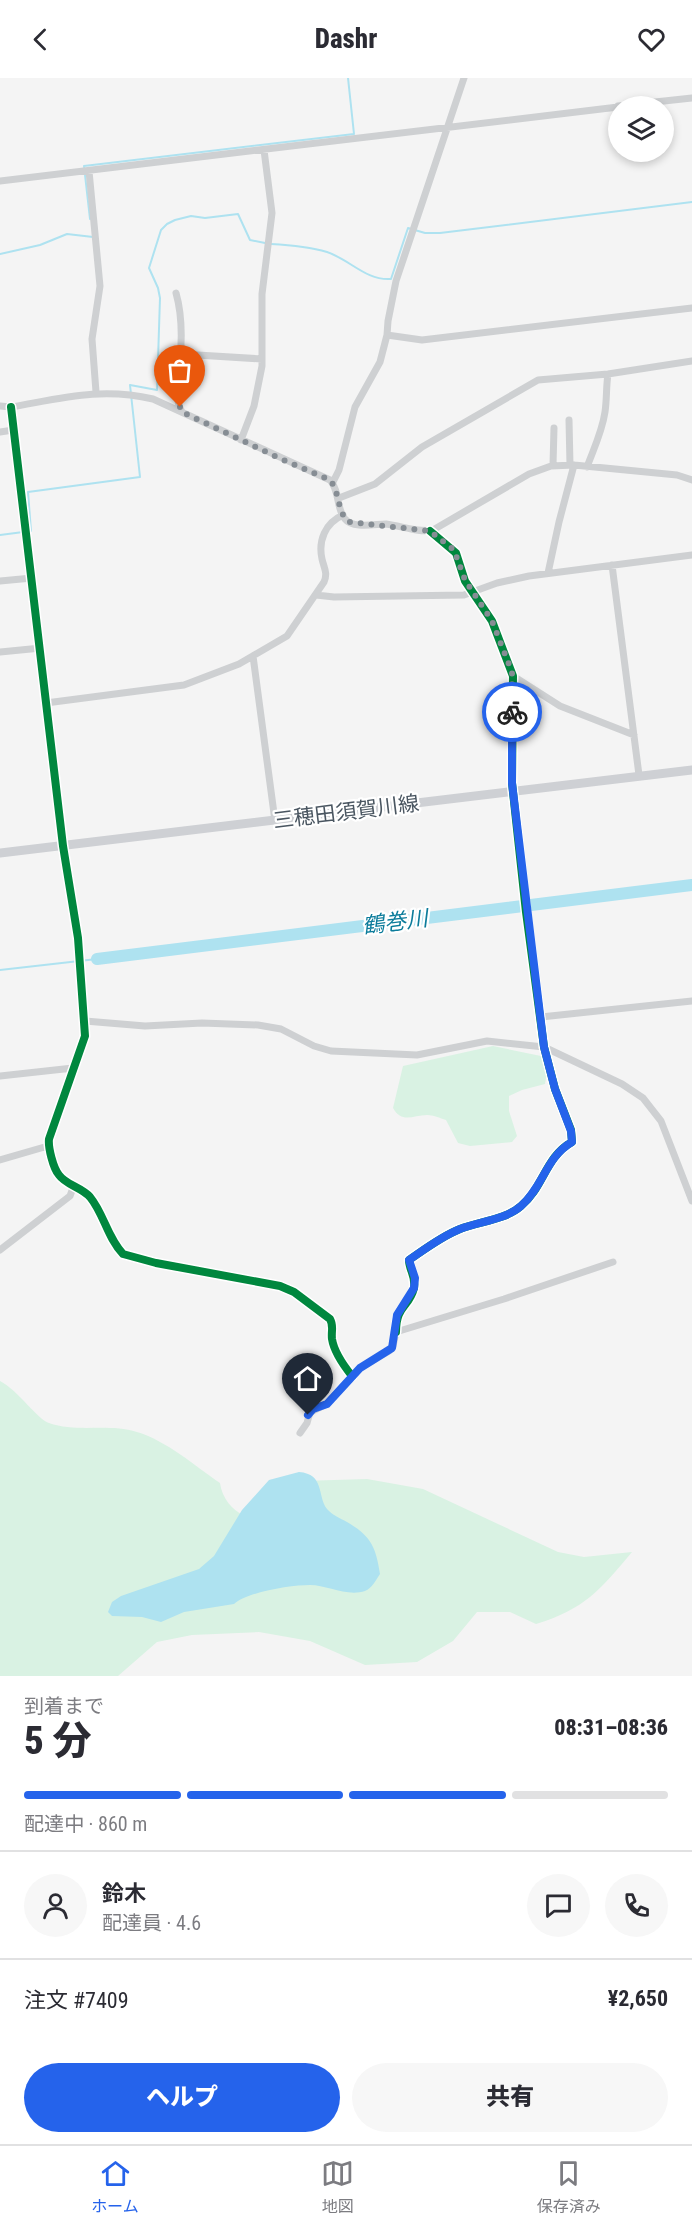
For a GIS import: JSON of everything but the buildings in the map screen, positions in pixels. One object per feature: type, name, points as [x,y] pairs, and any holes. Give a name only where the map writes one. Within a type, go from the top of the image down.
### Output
[{"type":"main road","name":"三穂田須賀川線","points":[[0,853],[692,770]]},
{"type":"street","points":[[333,482],[342,458],[355,407],[380,362],[387,336],[396,280],[464,78]]},
{"type":"street","points":[[674,100],[692,98]]},
{"type":"street","points":[[0,181],[608,107]]},
{"type":"street","points":[[241,440],[254,406],[262,359],[262,294],[272,213],[264,150]]},
{"type":"street","points":[[89,171],[100,286],[92,339],[96,392]]},
{"type":"street","points":[[176,293],[179,304],[181,354],[176,398],[182,412]]},
{"type":"street","points":[[387,336],[422,340],[692,308]]},
{"type":"street","points":[[181,354],[262,359]]},
{"type":"street","points":[[339,498],[375,484],[422,447],[538,380],[608,374],[692,361]]},
{"type":"street","points":[[587,467],[602,426],[606,404],[605,383],[608,374]]},
{"type":"street","points":[[0,406],[11,407],[96,392],[125,393],[153,399],[325,477],[333,482],[343,515],[353,524],[387,525],[430,531],[456,553],[465,580],[492,621],[513,676],[513,790],[526,912],[544,1047],[555,1089],[571,1131],[572,1142],[554,1156],[541,1179],[518,1208],[504,1216],[458,1230],[409,1260],[415,1278],[414,1288],[397,1315],[393,1346],[389,1352],[369,1362],[352,1376],[327,1404],[310,1412],[307,1423],[300,1433]]},
{"type":"street","points":[[11,407],[63,846],[78,938],[85,1021],[85,1036],[48,1146],[57,1173],[61,1178],[83,1190],[94,1202],[109,1233],[123,1254],[150,1262],[280,1286],[294,1292],[330,1318],[333,1324],[332,1341],[352,1376]]},
{"type":"street","points":[[548,573],[572,465],[569,420]]},
{"type":"street","points":[[553,465],[554,428]]},
{"type":"street","points":[[0,432],[13,430]]},
{"type":"street","points":[[430,531],[529,474],[553,465],[677,476],[692,480]]},
{"type":"street","points":[[46,703],[184,685],[253,656],[287,636],[326,577],[321,555],[322,536],[329,525],[343,515]]},
{"type":"street","points":[[316,595],[334,597],[464,595],[497,583],[548,573],[692,555]]},
{"type":"street","points":[[612,565],[639,775]]},
{"type":"street","points":[[0,581],[32,578]]},
{"type":"street","points":[[0,652],[41,648]]},
{"type":"street","points":[[253,656],[275,821]]},
{"type":"street","points":[[513,676],[560,706],[634,735]]},
{"type":"street","points":[[541,1017],[692,1001]]},
{"type":"street","points":[[85,1021],[145,1026],[202,1023],[258,1025],[281,1029],[314,1046],[331,1051],[417,1055],[487,1041],[544,1047],[633,1090],[653,1108],[661,1120],[692,1201]]},
{"type":"street","points":[[0,1076],[73,1068]]},
{"type":"street","points":[[0,1160],[48,1146]]},
{"type":"street","points":[[0,1250],[70,1196],[74,1185]]},
{"type":"street","points":[[396,1332],[614,1262]]},
{"type":"green space","points":[[493,1046],[541,1056],[547,1072],[545,1084],[509,1096],[509,1111],[517,1136],[512,1142],[470,1146],[458,1143],[446,1120],[429,1115],[408,1118],[396,1113],[393,1108],[403,1066]]},
{"type":"green space","points":[[0,1381],[49,1423],[70,1427],[126,1429],[159,1441],[220,1483],[228,1503],[245,1516],[301,1481],[367,1479],[423,1489],[558,1552],[584,1557],[632,1552],[600,1588],[567,1612],[536,1624],[510,1612],[477,1612],[453,1641],[417,1662],[365,1665],[310,1641],[259,1632],[192,1635],[157,1642],[118,1676],[0,1676]]},
{"type":"water","points":[[299,1472],[317,1481],[324,1504],[329,1511],[362,1532],[371,1543],[377,1556],[380,1574],[367,1590],[351,1593],[310,1585],[292,1586],[249,1596],[234,1604],[184,1612],[161,1622],[142,1617],[112,1616],[108,1612],[112,1602],[121,1596],[199,1569],[214,1556],[242,1510],[269,1480]]},
{"type":"waterway","points":[[90,219],[84,166],[354,134],[348,78]]},
{"type":"waterway","points":[[271,244],[299,246],[327,252],[374,277],[391,279],[408,228],[425,233],[440,233],[692,202]]},
{"type":"waterway","points":[[0,535],[31,531],[28,492],[140,477],[130,385],[157,390],[160,298],[149,268],[161,230],[175,220],[191,216],[205,218],[238,214],[250,240],[265,243]]},
{"type":"waterway","points":[[0,254],[40,245],[67,234],[93,237]]},
{"type":"waterway","name":"鶴巻川","points":[[97,959],[692,885]]},
{"type":"waterway","points":[[0,970],[97,959]]},
{"type":"cycle path","points":[[11,407],[63,846],[78,938],[85,1036],[49,1139],[53,1163],[62,1178],[90,1197],[123,1254],[156,1263],[280,1286],[294,1292],[330,1319],[335,1349],[352,1376]]},
{"type":"cycle path","points":[[396,1332],[400,1311],[409,1300],[414,1288],[409,1260],[453,1232],[515,1211],[535,1190],[556,1156],[572,1142],[571,1130],[555,1089],[544,1047],[526,912],[512,783],[513,676],[492,621],[465,581],[456,553],[430,531]]},
{"type":"way so far","points":[[180,407],[182,412],[333,482],[343,515],[349,522],[430,531],[454,550],[465,580],[492,621],[512,672],[514,684],[512,712]]},
{"type":"route","points":[[308,1415],[313,1409],[327,1404],[340,1387],[360,1368],[389,1352],[392,1348],[396,1332],[396,1317],[414,1288],[415,1278],[408,1264],[409,1260],[458,1230],[504,1216],[518,1208],[541,1179],[557,1152],[572,1142],[571,1131],[555,1089],[544,1047],[512,783],[512,712]]}]
